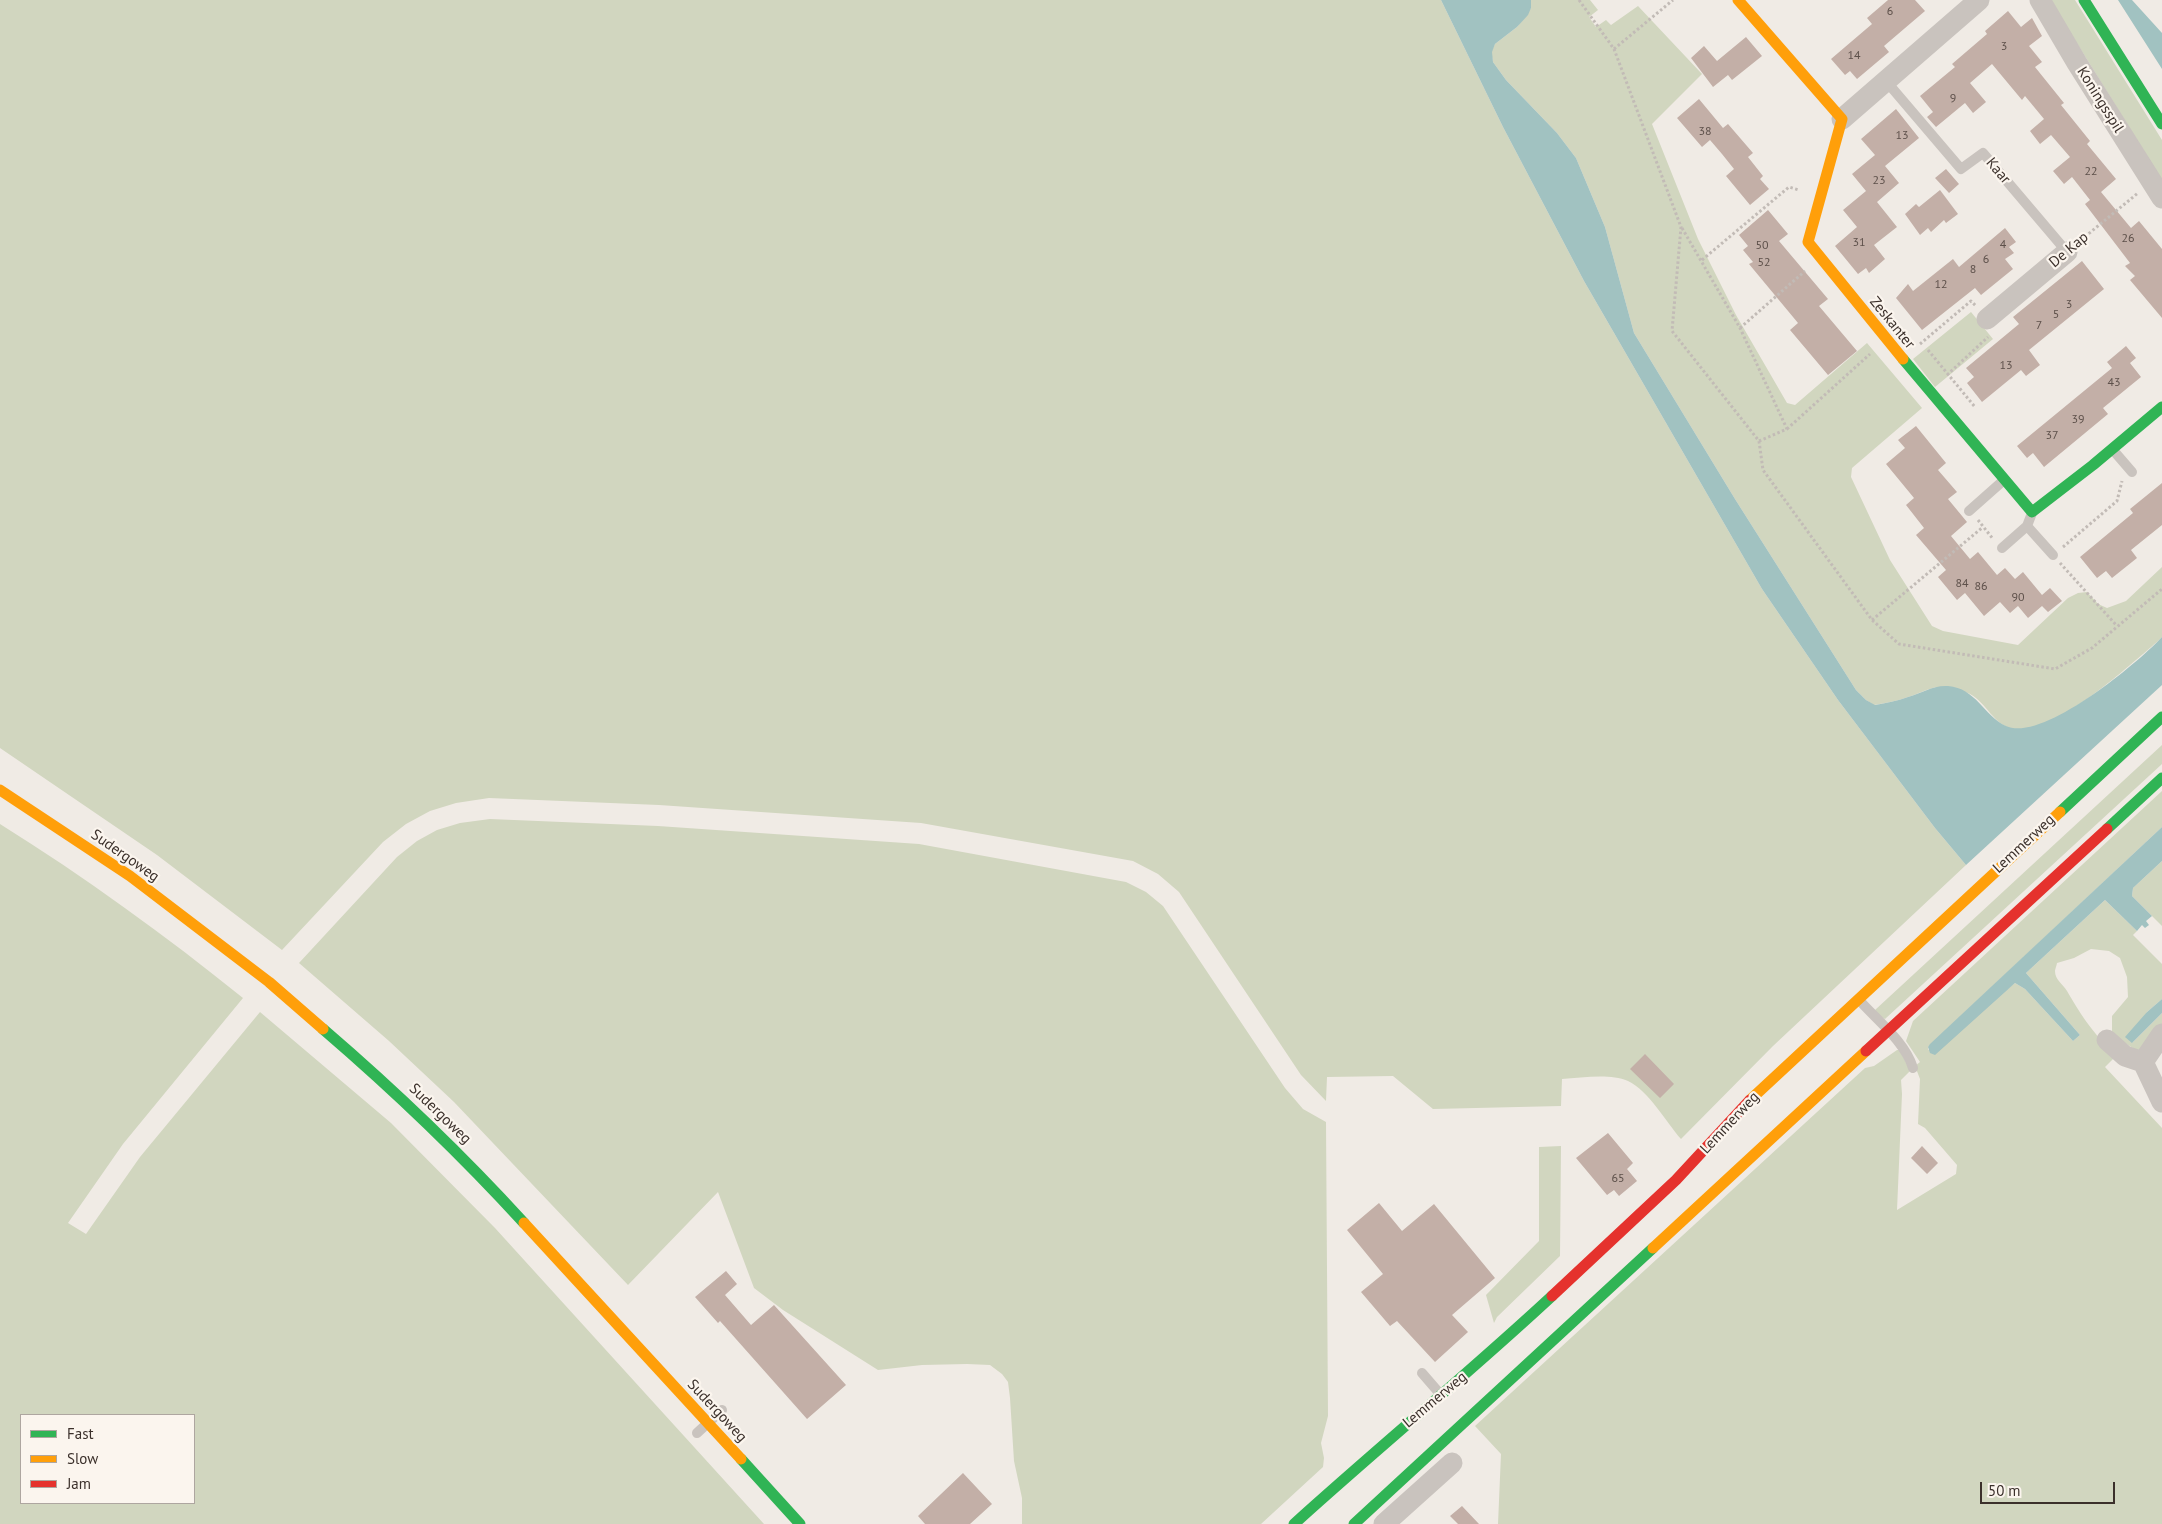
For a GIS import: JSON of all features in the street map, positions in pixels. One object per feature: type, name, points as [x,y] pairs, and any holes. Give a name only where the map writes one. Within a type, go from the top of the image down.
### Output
[{"type":"street","points":[[1738,0],[1842,119],[1979,0]]},
{"type":"street","name":"Koningsspil","points":[[2040,0],[2077,63],[2157,190]]},
{"type":"street","points":[[2084,0],[2162,124]]},
{"type":"street","name":"Zeskanter","points":[[1842,119],[1808,242],[1902,360],[2032,512]]},
{"type":"street","name":"De Kap","points":[[1987,319],[2067,252]]},
{"type":"street","points":[[2032,512],[2162,407]]},
{"type":"street","name":"Lemmerweg","points":[[1294,1524],[1379,1447],[1442,1396],[1660,1196],[1692,1164],[1735,1114],[2162,717]]},
{"type":"street","points":[[1354,1524],[2162,778]]},
{"type":"street","name":"Sudergoweg","points":[[0,790],[130,876],[269,982],[387,1084],[468,1162],[800,1524]]},
{"type":"street","points":[[2143,1062],[2162,1034]]},
{"type":"street","points":[[2107,1040],[2125,1056],[2143,1062],[2162,1102]]},
{"type":"street","points":[[1384,1524],[1446,1472]]},
{"type":"lane","name":"Kaar","points":[[1886,81],[1961,169],[1983,153],[2067,252]]},
{"type":"lane","points":[[2112,449],[2132,472]]},
{"type":"lane","points":[[1969,510],[2004,480]]},
{"type":"lane","points":[[2002,548],[2027,526],[2032,512]]},
{"type":"lane","points":[[2027,526],[2053,555]]},
{"type":"lane","points":[[1858,999],[1906,1051],[1913,1068]]},
{"type":"lane","points":[[1422,1373],[1442,1396]]},
{"type":"lane","points":[[697,1433],[722,1410]]},
{"type":"path","points":[[1579,0],[1614,49],[1681,227],[1740,328],[1787,429]]},
{"type":"path","points":[[1614,49],[1673,0]]},
{"type":"path","points":[[1702,260],[1789,187],[1820,196]]},
{"type":"path","name":"De Kap","points":[[2067,252],[2157,190]]},
{"type":"path","points":[[1681,227],[1672,331],[1759,441],[1763,470],[1872,620],[1899,644],[2055,669],[2092,648],[2162,589]]},
{"type":"path","points":[[1740,328],[1820,258]]},
{"type":"path","points":[[1902,360],[1971,301],[1987,319],[1995,331],[1929,391]]},
{"type":"path","points":[[1759,441],[1787,429],[1886,339]]},
{"type":"path","points":[[2117,626],[2053,555],[2117,501],[2122,481],[2132,472]]},
{"type":"path","points":[[1969,510],[2002,548]]},
{"type":"path","points":[[1872,620],[1983,527]]},
{"type":"green space","points":[[0,0],[1441,0],[1503,127],[1584,281],[1762,589],[1838,700],[1935,828],[1966,865],[1773,1046],[1681,1139],[1643,1091],[1628,1081],[1612,1077],[1562,1079],[1561,1106],[1433,1109],[1393,1076],[1327,1077],[1326,1101],[1301,1075],[1179,892],[1158,874],[1133,861],[921,823],[659,805],[489,798],[456,803],[430,811],[406,824],[383,842],[282,950],[157,855],[0,748]]},
{"type":"green space","points":[[1531,0],[1590,0],[1598,10],[1589,17],[1596,27],[1606,20],[1611,25],[1638,6],[1702,74],[1652,124],[1698,239],[1736,315],[1787,403],[1795,405],[1867,343],[1922,408],[1852,468],[1851,477],[1890,560],[1932,626],[1943,631],[2018,645],[2068,598],[2078,593],[2087,592],[2098,604],[2107,608],[2126,601],[2162,567],[2162,637],[2157,642],[2090,697],[2069,711],[2031,728],[2014,729],[2007,727],[1996,719],[1976,698],[1957,690],[1933,688],[1900,700],[1874,705],[1856,690],[1735,499],[1634,333],[1605,227],[1576,158],[1557,133],[1506,80],[1493,62],[1491,52],[1495,44],[1517,27],[1531,8]]},
{"type":"green space","points":[[2050,0],[2075,0],[2162,140],[2162,180]]},
{"type":"green space","points":[[1971,312],[1993,339],[1935,387],[1913,359]]},
{"type":"green space","points":[[2162,745],[2162,764],[1885,1019],[1877,1015],[1875,1010]]},
{"type":"green space","points":[[2162,791],[2162,827],[1928,1047],[1928,1050],[2015,983],[2025,989],[2073,1041],[2080,1035],[2026,973],[2105,900],[2137,931],[2133,935],[2162,964],[2162,999],[2147,1012],[2132,1043],[2162,1013],[2162,1026],[2146,1045],[2137,1051],[2112,1034],[2112,1016],[2128,997],[2127,977],[2120,958],[2109,951],[2091,949],[2074,958],[2057,963],[2055,974],[2089,1025],[2116,1056],[2105,1067],[2162,1128],[2162,1524],[1498,1524],[1501,1454],[1475,1426],[1865,1068],[1874,1066],[1897,1050],[1900,1050],[1910,1071],[1901,1080],[1897,1210],[1956,1174],[1957,1165],[1925,1128],[1918,1124],[1920,1079],[1915,1066],[1920,1062],[1906,1041],[1913,1021]]},
{"type":"green space","points":[[490,819],[658,826],[919,844],[1126,882],[1146,892],[1163,906],[1285,1088],[1303,1109],[1326,1122],[1328,1416],[1321,1443],[1324,1458],[1323,1467],[1261,1524],[1022,1524],[1022,1498],[1014,1461],[1008,1382],[1002,1374],[990,1365],[967,1364],[922,1365],[878,1370],[783,1310],[754,1288],[718,1192],[628,1285],[454,1102],[389,1041],[299,963],[397,857],[417,841],[437,830],[460,823]]},
{"type":"green space","points":[[0,824],[125,908],[243,998],[123,1144],[68,1223],[86,1234],[140,1157],[260,1012],[391,1123],[495,1228],[764,1524],[0,1524]]},
{"type":"green space","points":[[2162,861],[2162,926],[2132,896],[2133,888]]},
{"type":"green space","points":[[1561,1146],[1560,1256],[1497,1317],[1494,1323],[1486,1295],[1539,1241],[1539,1147]]},
{"type":"water","points":[[1441,0],[1531,0],[1531,8],[1528,15],[1517,27],[1495,44],[1492,52],[1493,62],[1506,80],[1557,133],[1576,158],[1605,227],[1634,333],[1735,499],[1856,690],[1866,700],[1875,705],[1900,700],[1932,688],[1948,686],[1966,692],[2006,726],[2022,728],[2042,723],[2088,698],[2133,664],[2162,637],[2162,685],[1966,865],[1935,828],[1838,700],[1762,589],[1584,281],[1503,127]]},
{"type":"water","points":[[2118,0],[2132,0],[2162,33],[2162,69]]},
{"type":"water","points":[[2162,827],[2162,861],[2133,888],[2132,896],[2152,916],[2146,921],[2149,925],[2145,928],[2142,925],[2137,931],[2105,900],[2026,973],[2080,1035],[2073,1041],[2025,989],[2015,983],[1935,1055],[1930,1053],[1928,1047],[1930,1044]]},
{"type":"water","points":[[2162,999],[2162,1013],[2132,1043],[2125,1037],[2147,1012]]},
{"type":"building","points":[[1888,0],[1915,0],[1925,11],[1884,46],[1889,52],[1857,79],[1850,71],[1845,75],[1831,59],[1872,24],[1867,18]]},
{"type":"building","points":[[2008,11],[2021,27],[2032,18],[2042,36],[2029,46],[2042,62],[2035,67],[2064,103],[2061,105],[2090,141],[2087,144],[2116,179],[2101,192],[2131,228],[2139,221],[2162,249],[2162,318],[2130,280],[2135,276],[2125,266],[2130,263],[2085,204],[2090,200],[2072,177],[2064,184],[2053,171],[2070,157],[2051,135],[2040,144],[2030,131],[2044,119],[2025,96],[2022,100],[1992,64],[1970,83],[1986,102],[1973,113],[1965,103],[1936,127],[1927,117],[1933,112],[1920,96],[1955,67],[1952,64],[1987,34],[1985,31]]},
{"type":"building","points":[[1746,37],[1762,56],[1732,80],[1728,75],[1713,87],[1691,58],[1704,46],[1717,61]]},
{"type":"building","points":[[1699,99],[1723,128],[1728,124],[1753,153],[1748,157],[1763,176],[1760,179],[1769,189],[1750,205],[1726,176],[1734,169],[1722,154],[1710,140],[1702,147],[1677,118]]},
{"type":"building","points":[[1896,109],[1919,138],[1885,166],[1899,183],[1877,202],[1897,227],[1874,245],[1885,259],[1869,273],[1866,268],[1858,274],[1835,246],[1857,227],[1843,210],[1866,191],[1852,174],[1875,155],[1861,139]]},
{"type":"building","points":[[1946,169],[1959,184],[1949,193],[1935,178]]},
{"type":"building","points":[[1940,190],[1958,214],[1946,223],[1944,220],[1931,232],[1928,228],[1920,235],[1905,214],[1916,204],[1919,207]]},
{"type":"building","points":[[1768,210],[1788,234],[1779,241],[1828,299],[1819,306],[1857,351],[1828,375],[1790,330],[1798,323],[1749,264],[1753,262],[1743,250],[1748,246],[1739,235]]},
{"type":"building","points":[[2005,228],[2016,242],[2009,247],[2014,253],[2005,259],[2013,269],[1981,295],[1975,288],[1922,330],[1896,298],[1908,284],[1913,291],[1953,259],[1959,267]]},
{"type":"building","points":[[2082,261],[2104,289],[2029,350],[2040,365],[2026,376],[2021,370],[1982,402],[1967,383],[1974,377],[1966,368],[2019,324],[2013,317]]},
{"type":"building","points":[[2126,346],[2136,358],[2130,363],[2141,377],[2103,408],[2108,414],[2044,467],[2033,453],[2027,458],[2017,446],[2112,368],[2107,362]]},
{"type":"building","points":[[1916,426],[1946,463],[1938,470],[1957,492],[1948,499],[1967,522],[1951,536],[1970,559],[1978,552],[1997,575],[2005,568],[2015,579],[2023,572],[2042,595],[2050,588],[2062,601],[2048,612],[2042,606],[2028,618],[2018,606],[2010,613],[2000,602],[1984,616],[1965,593],[1957,600],[1938,577],[1946,570],[1916,535],[1924,528],[1906,505],[1914,498],[1886,464],[1905,448],[1898,440]]},
{"type":"building","points":[[2162,483],[2162,525],[2131,550],[2137,558],[2112,578],[2106,571],[2097,578],[2080,557],[2133,513],[2130,509]]},
{"type":"building","points":[[1645,1054],[1674,1084],[1660,1098],[1630,1069]]},
{"type":"building","points":[[1608,1133],[1633,1163],[1627,1169],[1637,1181],[1619,1196],[1614,1190],[1607,1195],[1576,1158]]},
{"type":"building","points":[[1922,1146],[1938,1163],[1927,1174],[1911,1158]]},
{"type":"building","points":[[1379,1203],[1402,1231],[1434,1204],[1495,1278],[1452,1315],[1468,1332],[1435,1362],[1397,1321],[1390,1326],[1361,1292],[1383,1274],[1347,1230]]},
{"type":"building","points":[[726,1271],[737,1284],[725,1295],[751,1325],[774,1305],[846,1385],[807,1419],[720,1321],[718,1323],[695,1297]]},
{"type":"building","points":[[963,1473],[992,1504],[970,1524],[925,1524],[918,1516]]},
{"type":"building","points":[[1462,1506],[1479,1524],[1458,1524],[1450,1516]]},
{"type":"traffic: fast","points":[[2084,0],[2162,124]]},
{"type":"traffic: fast","points":[[1903,359],[2032,512],[2093,465],[2162,407]]},
{"type":"traffic: fast","points":[[2060,812],[2162,717]]},
{"type":"traffic: fast","points":[[2107,829],[2162,778]]},
{"type":"traffic: fast","points":[[323,1029],[376,1075],[426,1123],[524,1223]]},
{"type":"traffic: fast","points":[[1354,1524],[1653,1248]]},
{"type":"traffic: fast","points":[[1294,1524],[1552,1296]]},
{"type":"traffic: fast","points":[[741,1459],[800,1524]]},
{"type":"traffic: slow","points":[[1738,0],[1842,119],[1808,242],[1903,359]]},
{"type":"traffic: slow","points":[[0,790],[130,876],[269,982],[323,1029]]},
{"type":"traffic: slow","points":[[1750,1100],[2060,812]]},
{"type":"traffic: slow","points":[[1653,1248],[1866,1051]]},
{"type":"traffic: slow","points":[[524,1223],[741,1459]]},
{"type":"traffic: jam","points":[[1866,1051],[2107,829]]},
{"type":"traffic: jam","points":[[1552,1296],[1676,1180],[1750,1100]]}]
